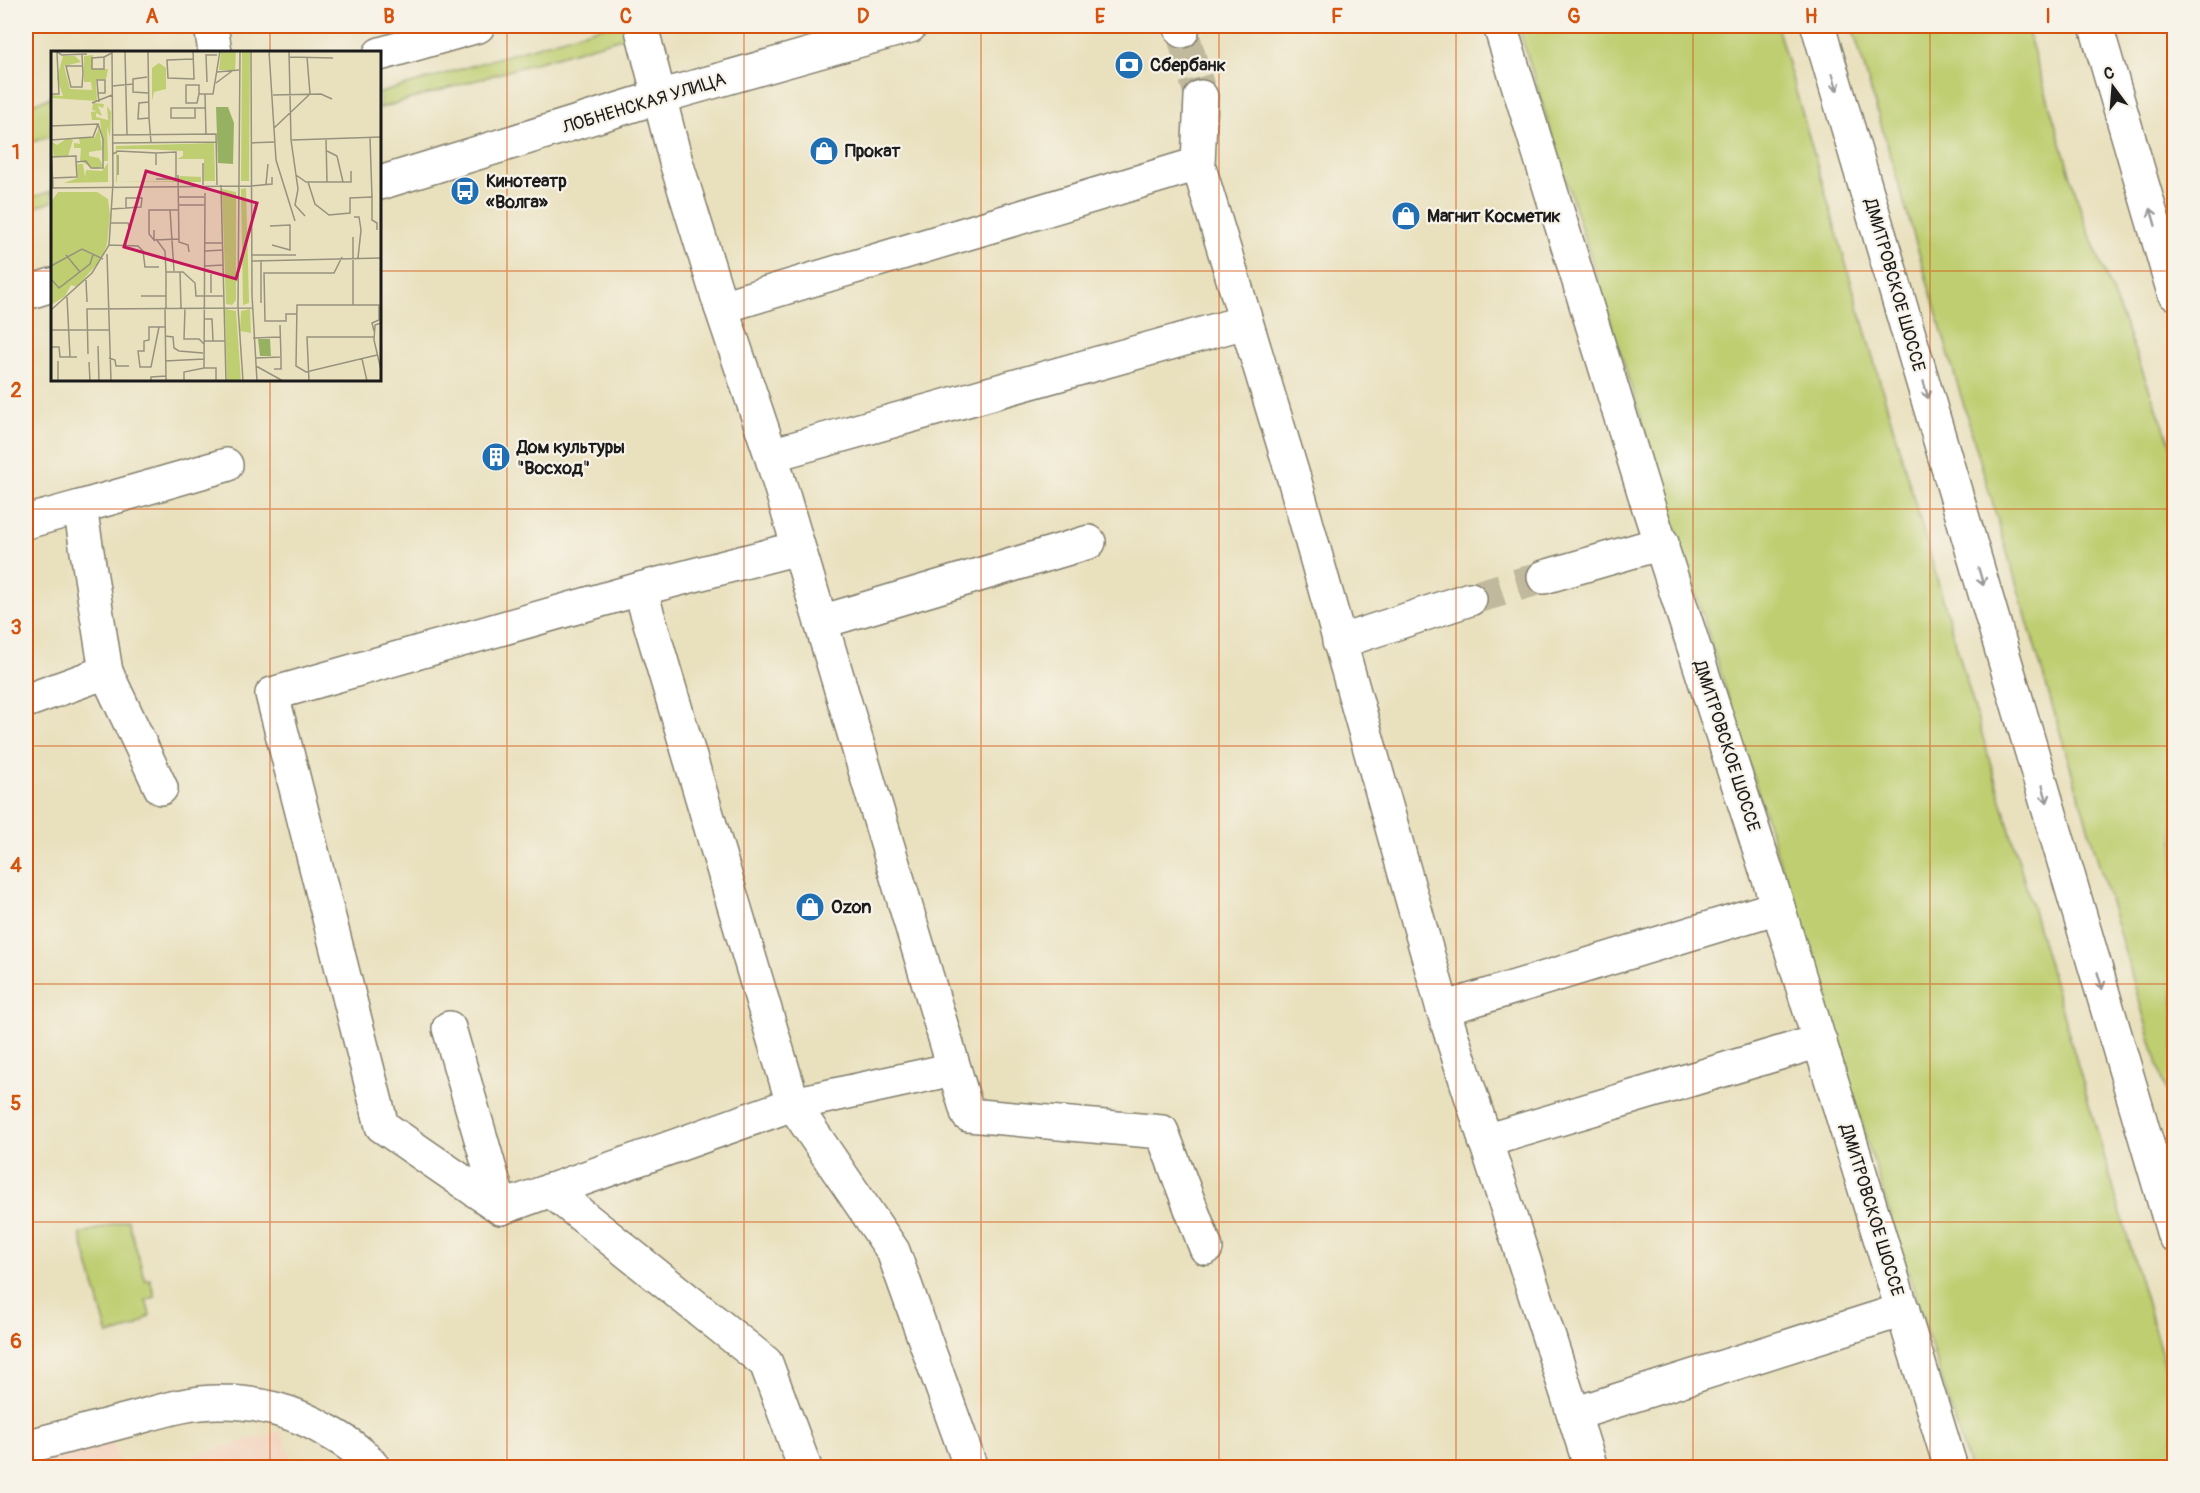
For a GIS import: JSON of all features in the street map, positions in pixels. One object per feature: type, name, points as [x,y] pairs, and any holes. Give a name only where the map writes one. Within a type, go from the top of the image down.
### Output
[{"type":"street","points":[[211,26],[215,51]]},
{"type":"street","points":[[381,54],[478,26]]},
{"type":"street","points":[[641,26],[676,162],[721,307],[771,455],[968,1115],[1162,1131],[1206,1248]]},
{"type":"street","name":"ЛОБНЕНСКАЯ УЛИЦА","points":[[381,183],[659,97],[910,26]]},
{"type":"street","name":"ДМИТРОВСКОЕ ШОССЕ","points":[[1500,26],[1648,505],[1820,1041],[1950,1467]]},
{"type":"street","name":"ДМИТРОВСКОЕ ШОССЕ","points":[[1818,26],[2175,1235]]},
{"type":"street","points":[[2096,26],[2175,293]]},
{"type":"street","points":[[1201,97],[1198,164],[1295,482],[1443,1009],[1591,1467]]},
{"type":"street","points":[[721,307],[1198,164]]},
{"type":"street","points":[[26,293],[51,285]]},
{"type":"street","points":[[771,455],[1245,322]]},
{"type":"street","points":[[26,522],[226,465]]},
{"type":"street","points":[[80,507],[106,672],[161,788]]},
{"type":"street","points":[[821,622],[1089,542]]},
{"type":"street","points":[[1544,577],[1662,543]]},
{"type":"street","points":[[501,1208],[382,1126],[272,694],[640,589],[798,548]]},
{"type":"street","points":[[640,589],[793,1104],[894,1251],[971,1467]]},
{"type":"street","points":[[1339,642],[1470,599]]},
{"type":"street","points":[[26,701],[106,672]]},
{"type":"street","points":[[1443,1009],[1778,907]]},
{"type":"street","points":[[449,1028],[501,1208]]},
{"type":"street","points":[[1485,1141],[1820,1041]]},
{"type":"street","points":[[501,1208],[793,1104],[954,1069]]},
{"type":"street","points":[[549,1190],[766,1363],[805,1467]]},
{"type":"street","points":[[1574,1414],[1903,1310]]},
{"type":"street","points":[[26,1447],[165,1410],[221,1401],[252,1404],[293,1414],[320,1426],[346,1442],[374,1467]]},
{"type":"shaded area","points":[[281,1431],[293,1467],[182,1467],[179,1460]]},
{"type":"shaded area","points":[[110,1433],[120,1467],[43,1467],[39,1453]]},
{"type":"green space","points":[[605,26],[663,26],[381,108],[381,93]]},
{"type":"green space","points":[[1518,26],[1777,26],[2174,1397],[2174,1467],[1969,1467]]},
{"type":"green space","points":[[1852,26],[2026,26],[2083,217],[2174,453],[2174,1119]]},
{"type":"green space","points":[[51,97],[51,136],[32,142],[26,120],[26,106]]},
{"type":"green space","points":[[51,191],[51,202],[26,210],[26,199]]},
{"type":"green space","points":[[128,1220],[145,1280],[150,1279],[155,1297],[146,1300],[150,1315],[136,1327],[108,1335],[80,1234]]},
{"type":"tunnel","points":[[1182,31],[1201,97]]},
{"type":"tunnel","points":[[1470,599],[1544,577]]},
{"type":"place","name":"Сбербанк","points":[[1129,65]]},
{"type":"place","name":"Прокат","points":[[824,151]]},
{"type":"place","name":"Кинотеатр «Волга»","points":[[465,191]]},
{"type":"place","name":"Магнит Косметик","points":[[1406,216]]},
{"type":"place","name":"Дом культуры \"Восход\"","points":[[496,457]]},
{"type":"place","name":"Ozon","points":[[810,907]]}]
